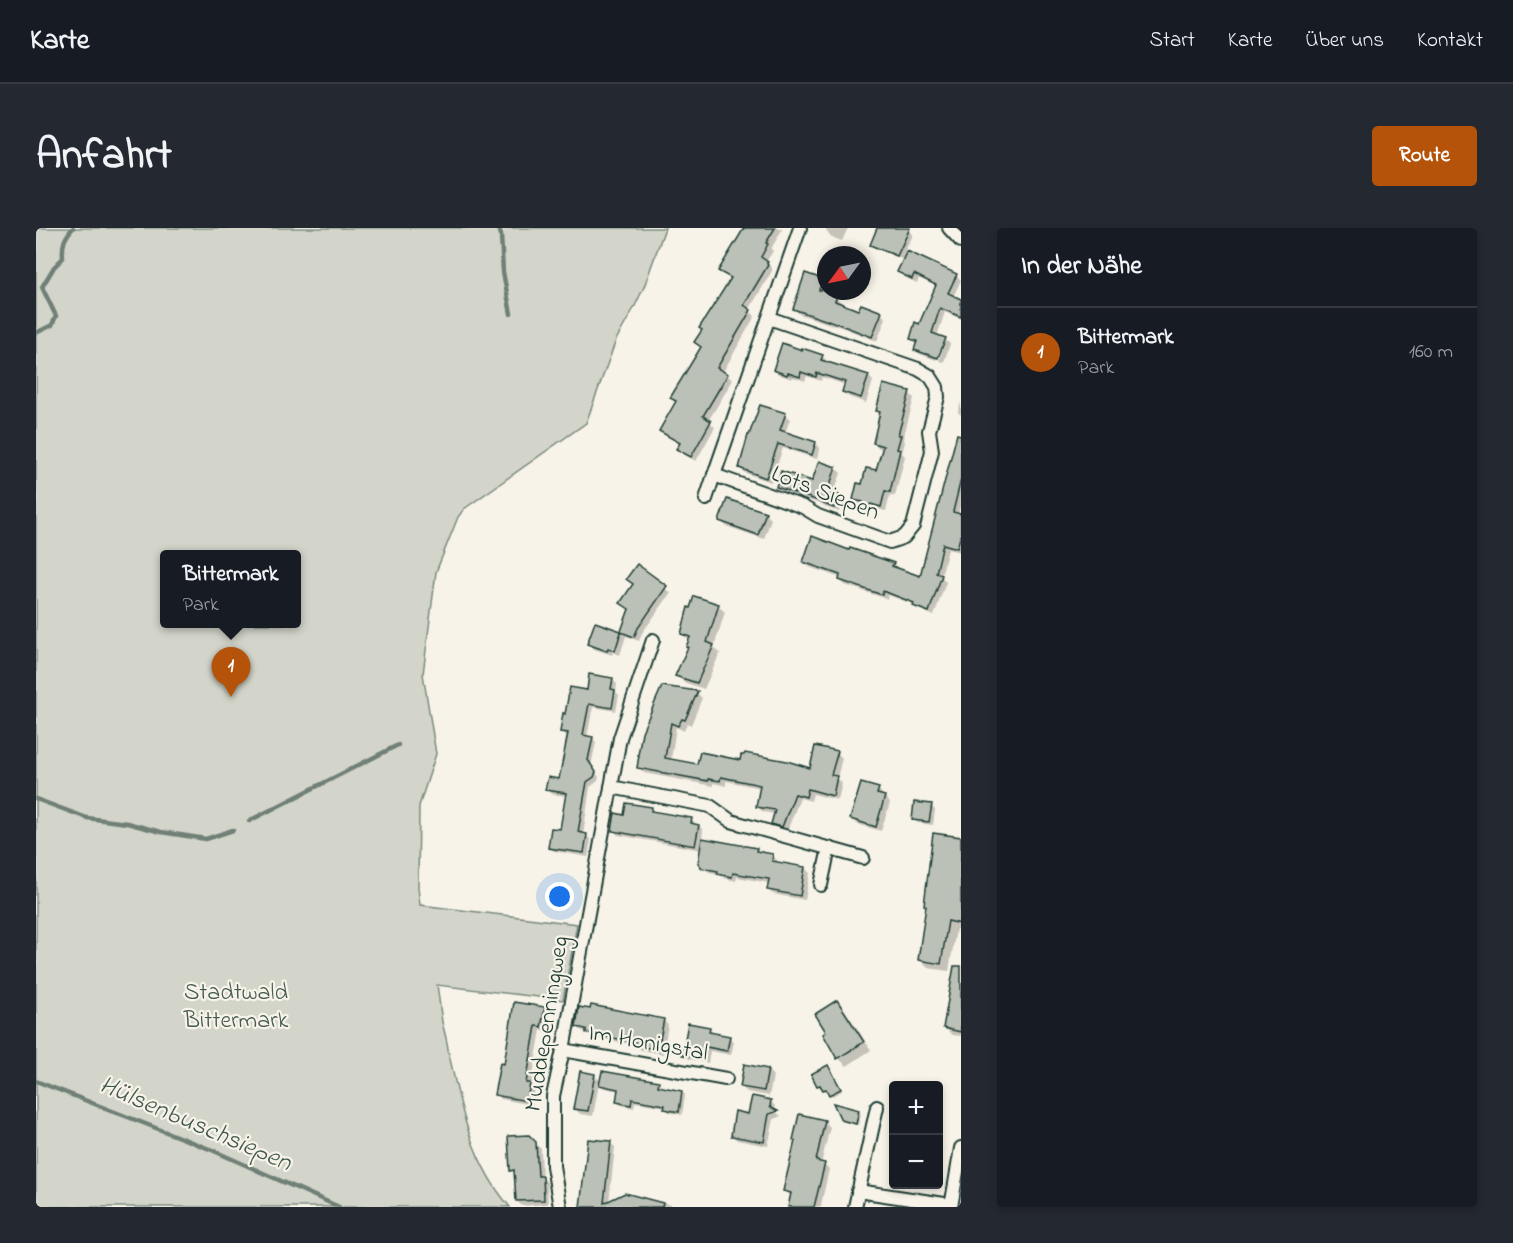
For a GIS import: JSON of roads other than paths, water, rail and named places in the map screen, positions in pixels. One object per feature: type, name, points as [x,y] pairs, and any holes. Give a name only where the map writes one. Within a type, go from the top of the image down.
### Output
[{"type":"street","points":[[706,499],[800,228]]},
{"type":"street","points":[[949,228],[961,241]]},
{"type":"street","name":"Lots Siepen","points":[[714,475],[890,542],[904,537],[912,526],[932,451],[929,430],[938,397],[937,387],[930,376],[918,369],[769,318]]},
{"type":"street","name":"Muddepenningweg","points":[[560,1207],[553,1166],[553,1096],[620,738],[653,640]]},
{"type":"street","points":[[611,787],[710,806],[731,821],[863,858]]},
{"type":"street","points":[[821,885],[829,848]]},
{"type":"street","name":"Im Honigstal","points":[[563,1050],[726,1079]]},
{"type":"street","points":[[855,1207],[877,1107]]},
{"type":"street","points":[[858,1191],[951,1206],[961,1148]]},
{"type":"waterway","points":[[36,333],[52,325],[56,316],[42,287],[54,267],[63,258],[64,242],[73,228]]},
{"type":"waterway","points":[[499,228],[503,272],[511,314]]},
{"type":"waterway","points":[[249,821],[398,745]]},
{"type":"waterway","points":[[36,799],[87,818],[127,823],[161,832],[206,839],[233,830]]},
{"type":"waterway","name":"Hülsenbuschsiepen","points":[[36,1081],[212,1150],[339,1207]]},
{"type":"place","name":"Bittermark","points":[[231,697]]},
{"type":"park label","name":"Stadtwald Bittermark","points":[[236,1007]]}]
